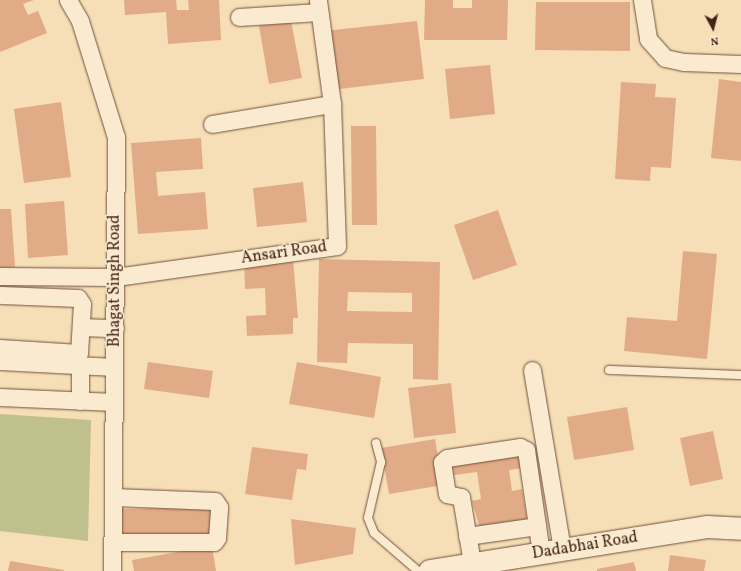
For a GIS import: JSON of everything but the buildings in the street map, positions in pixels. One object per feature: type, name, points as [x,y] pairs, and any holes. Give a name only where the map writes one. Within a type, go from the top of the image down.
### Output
[{"type":"main road","name":"Dadabhai Road","points":[[430,571],[472,563],[552,552],[707,527],[741,529]]},
{"type":"main road","name":"Dadabhai Road","points":[[514,571],[708,538],[741,540]]},
{"type":"street","name":"Bhagat Singh Road","points":[[68,0],[80,21],[116,137],[114,402],[117,497],[116,542],[112,571]]},
{"type":"street","points":[[642,0],[648,39],[665,58],[684,62],[741,64]]},
{"type":"street","points":[[212,124],[332,104],[319,6],[239,17]]},
{"type":"street","name":"Ansari Road","points":[[116,277],[337,246],[332,104]]},
{"type":"street","points":[[0,348],[79,353],[81,328],[80,299],[42,297],[0,302],[1,276],[116,277]]},
{"type":"street","points":[[42,276],[42,297]]},
{"type":"street","points":[[81,328],[115,328]]},
{"type":"street","points":[[0,361],[114,367]]},
{"type":"street","points":[[80,365],[80,401]]},
{"type":"street","points":[[532,370],[546,454],[552,552]]},
{"type":"street","points":[[0,397],[114,402]]},
{"type":"street","points":[[472,563],[461,497],[448,494],[443,460],[520,447],[526,450],[528,457],[538,526],[552,552]]},
{"type":"street","points":[[528,457],[546,454]]},
{"type":"street","points":[[116,542],[214,542],[219,507],[215,501],[117,497]]},
{"type":"street","points":[[467,536],[538,526]]},
{"type":"lane","points":[[609,370],[741,375]]},
{"type":"lane","points":[[376,443],[380,462],[368,518],[374,533],[418,571]]},
{"type":"green space","points":[[0,414],[91,420],[88,541],[0,531]]}]
